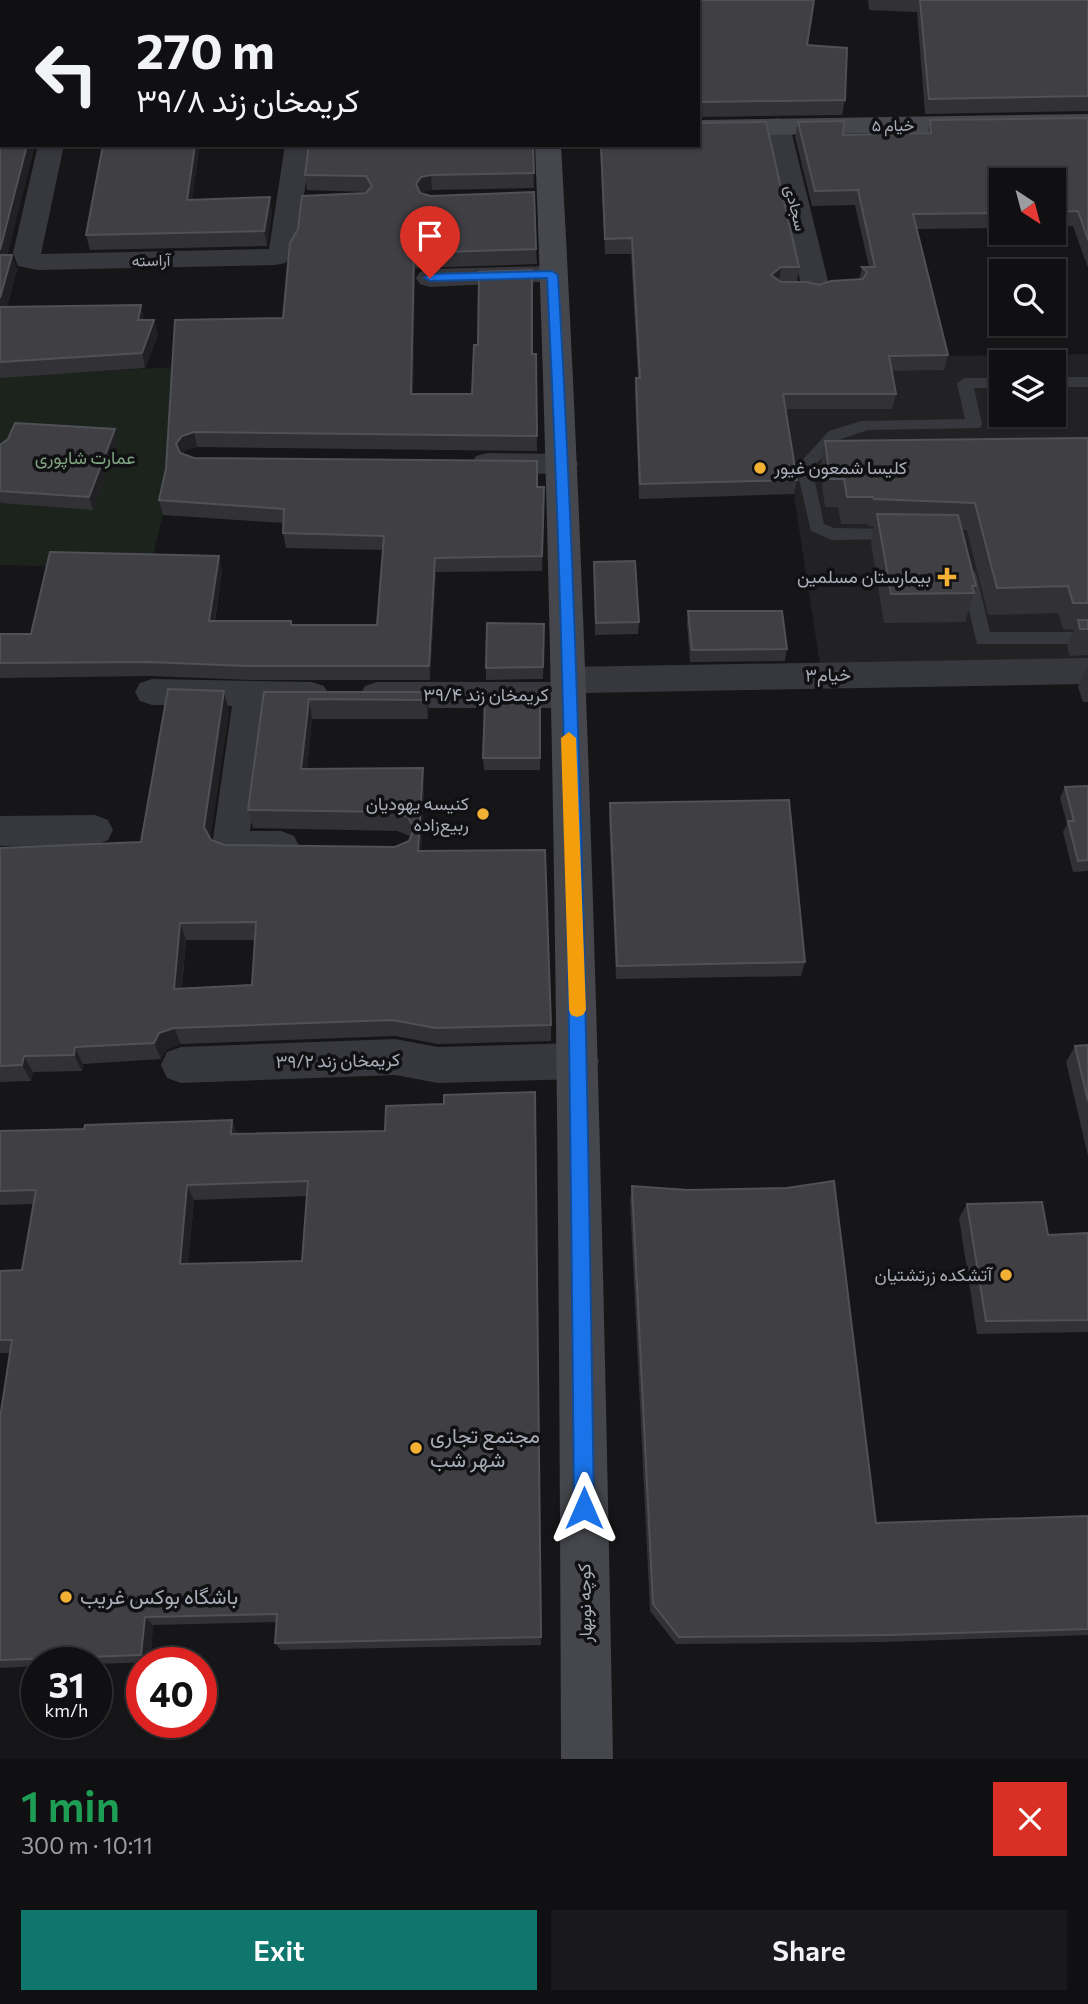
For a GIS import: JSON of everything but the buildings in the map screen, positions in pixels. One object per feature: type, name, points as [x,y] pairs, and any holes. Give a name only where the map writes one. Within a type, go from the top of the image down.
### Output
[{"type":"street","name":"۵ خیام","points":[[700,128],[1088,122]]},
{"type":"street","name":"سجادی","points":[[776,126],[816,289]]},
{"type":"street","name":"آراسته","points":[[51,147],[27,253],[28,260],[275,257],[282,252],[299,147]]},
{"type":"street","name":"کوچه نوبهار","points":[[548,147],[537,199],[552,275],[563,464],[579,1061],[587,1759]]},
{"type":"street","points":[[289,201],[317,201]]},
{"type":"street","points":[[430,278],[552,275]]},
{"type":"street","points":[[454,463],[563,464]]},
{"type":"street","name":"خیام۳","points":[[567,688],[1088,671]]},
{"type":"street","name":"کریمخان زند ۳۹/۴","points":[[152,692],[251,696],[567,688]]},
{"type":"street","points":[[251,696],[230,846],[313,846]]},
{"type":"street","points":[[0,831],[95,830]]},
{"type":"street","name":"کریمخان زند ۳۹/۲","points":[[181,1065],[395,1057],[438,1065],[579,1061]]},
{"type":"lane","points":[[1066,382],[1088,382]]},
{"type":"lane","points":[[908,535],[832,534],[817,527],[804,467],[835,435],[867,425],[974,424],[965,383],[989,383]]},
{"type":"lane","points":[[965,561],[983,639],[1088,638]]},
{"type":"shaded area","name":"بیمارستان مسلمین","points":[[1066,354],[1088,354],[1088,660],[820,665],[775,372],[943,370],[941,356],[989,355],[989,427],[1066,427]]},
{"type":"green space","name":"عمارت شاپوری","points":[[176,367],[165,505],[150,569],[0,565],[0,377]]},
{"type":"slow traffic","points":[[569,738],[577,1010]]},
{"type":"place","name":"کلیسا شمعون غیور","points":[[760,468]]},
{"type":"place","name":"بیمارستان مسلمین","points":[[947,577]]},
{"type":"place","name":"کنیسه یهودیان ربیع‌زاده","points":[[483,814]]},
{"type":"place","name":"آتشکده زرتشتیان","points":[[1006,1275]]},
{"type":"place","name":"مجتمع تجاری شهر شب","points":[[416,1448]]},
{"type":"place","name":"باشگاه بوکس غریب","points":[[66,1597]]},
{"type":"route","points":[[430,278],[552,275],[563,464],[567,695],[579,1061],[584,1508]]}]
